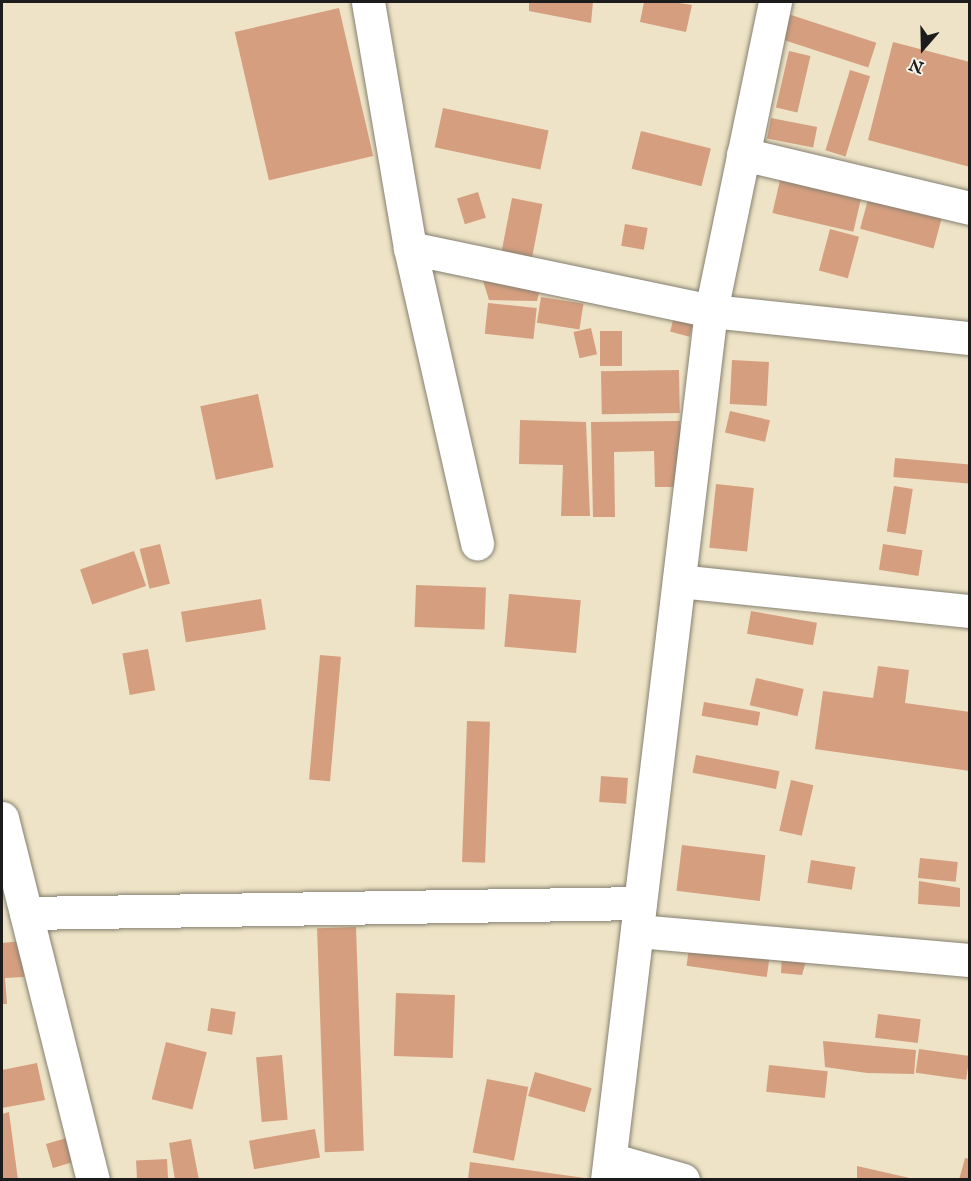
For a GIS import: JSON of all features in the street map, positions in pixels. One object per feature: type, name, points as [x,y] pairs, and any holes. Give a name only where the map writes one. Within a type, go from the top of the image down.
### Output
[{"type":"street","points":[[368,2],[410,248],[477,543]]},
{"type":"street","points":[[683,1179],[608,1169],[711,311],[775,2]]},
{"type":"street","points":[[743,154],[969,208]]},
{"type":"street","points":[[410,248],[711,311],[969,338]]},
{"type":"street","points":[[679,581],[969,611]]},
{"type":"street","points":[[2,819],[93,1179]]},
{"type":"street","points":[[26,914],[639,917],[969,960]]},
{"type":"building","points":[[529,2],[593,2],[591,23],[529,11]]},
{"type":"building","points":[[644,2],[673,2],[692,5],[686,32],[640,22]]},
{"type":"building","points":[[339,8],[373,156],[269,180],[235,32]]},
{"type":"building","points":[[785,13],[876,43],[868,67],[777,38]]},
{"type":"building","points":[[893,42],[970,62],[970,167],[868,140]]},
{"type":"building","points":[[789,51],[810,56],[797,112],[776,108]]},
{"type":"building","points":[[850,70],[870,76],[846,156],[825,150]]},
{"type":"building","points":[[443,108],[549,130],[540,170],[435,147]]},
{"type":"building","points":[[771,118],[817,127],[813,148],[767,139]]},
{"type":"building","points":[[641,131],[711,148],[701,186],[632,169]]},
{"type":"building","points":[[781,176],[862,195],[853,232],[772,213]]},
{"type":"building","points":[[478,192],[486,218],[465,224],[457,198]]},
{"type":"building","points":[[870,192],[943,212],[934,248],[860,229]]},
{"type":"building","points":[[512,198],[542,204],[531,263],[501,257]]},
{"type":"building","points":[[625,224],[648,228],[644,250],[621,246]]},
{"type":"building","points":[[830,229],[859,237],[848,278],[819,271]]},
{"type":"building","points":[[480,271],[541,285],[537,301],[489,300]]},
{"type":"building","points":[[541,297],[583,304],[579,329],[537,323]]},
{"type":"building","points":[[488,303],[537,308],[533,339],[485,334]]},
{"type":"building","points":[[674,317],[693,322],[689,337],[670,331]]},
{"type":"building","points":[[591,328],[597,354],[580,358],[573,332]]},
{"type":"building","points":[[600,331],[622,331],[622,366],[600,366]]},
{"type":"building","points":[[732,360],[769,362],[767,406],[730,404]]},
{"type":"building","points":[[679,370],[680,413],[602,414],[601,371]]},
{"type":"building","points":[[258,394],[274,467],[216,480],[200,406]]},
{"type":"building","points":[[730,411],[770,420],[765,442],[725,432]]},
{"type":"building","points":[[520,420],[586,422],[590,516],[561,516],[563,465],[519,464]]},
{"type":"building","points":[[680,421],[681,487],[655,487],[654,451],[614,452],[615,517],[593,517],[591,422]]},
{"type":"building","points":[[895,458],[970,465],[968,483],[893,477]]},
{"type":"building","points":[[716,484],[754,488],[747,552],[709,548]]},
{"type":"building","points":[[894,486],[913,489],[906,534],[887,531]]},
{"type":"building","points":[[160,544],[170,584],[150,589],[140,549]]},
{"type":"building","points":[[883,544],[923,550],[918,576],[879,570]]},
{"type":"building","points":[[134,551],[146,586],[92,605],[80,570]]},
{"type":"building","points":[[416,585],[486,587],[484,629],[415,627]]},
{"type":"building","points":[[509,594],[581,600],[576,653],[504,647]]},
{"type":"building","points":[[261,599],[266,630],[186,642],[181,612]]},
{"type":"building","points":[[751,611],[817,623],[813,645],[747,634]]},
{"type":"building","points":[[148,649],[155,690],[130,695],[122,654]]},
{"type":"building","points":[[320,655],[341,657],[330,781],[309,780]]},
{"type":"building","points":[[878,666],[909,670],[905,703],[970,712],[970,771],[815,749],[823,691],[873,698]]},
{"type":"building","points":[[756,678],[804,689],[797,716],[750,705]]},
{"type":"building","points":[[704,702],[760,712],[758,726],[702,716]]},
{"type":"building","points":[[467,721],[490,722],[485,863],[462,862]]},
{"type":"building","points":[[696,755],[779,771],[776,789],[693,773]]},
{"type":"building","points":[[601,776],[628,778],[626,804],[599,802]]},
{"type":"building","points":[[791,780],[813,785],[802,836],[779,831]]},
{"type":"building","points":[[682,845],[765,855],[760,901],[676,891]]},
{"type":"building","points":[[920,858],[958,862],[956,882],[918,878]]},
{"type":"building","points":[[811,860],[855,867],[852,890],[807,883]]},
{"type":"building","points":[[919,881],[960,888],[960,907],[918,904]]},
{"type":"building","points":[[356,927],[364,1151],[325,1152],[317,928]]},
{"type":"building","points":[[21,941],[24,977],[5,978],[7,1004],[2,1004],[2,943]]},
{"type":"building","points":[[690,941],[770,952],[767,977],[687,966]]},
{"type":"building","points":[[782,952],[808,954],[802,975],[781,973]]},
{"type":"building","points":[[396,993],[455,995],[453,1058],[394,1056]]},
{"type":"building","points":[[211,1008],[236,1012],[232,1035],[207,1031]]},
{"type":"building","points":[[878,1014],[921,1019],[918,1043],[875,1038]]},
{"type":"building","points":[[823,1041],[916,1050],[914,1074],[867,1073],[825,1067]]},
{"type":"building","points":[[166,1042],[207,1052],[192,1109],[152,1099]]},
{"type":"building","points":[[919,1049],[970,1056],[966,1080],[916,1073]]},
{"type":"building","points":[[282,1055],[288,1120],[262,1122],[256,1057]]},
{"type":"building","points":[[37,1063],[45,1100],[2,1108],[2,1070]]},
{"type":"building","points":[[769,1065],[828,1071],[825,1098],[766,1092]]},
{"type":"building","points":[[535,1072],[592,1088],[585,1112],[528,1096]]},
{"type":"building","points":[[487,1079],[528,1087],[514,1161],[473,1153]]},
{"type":"building","points":[[9,1112],[18,1180],[2,1180],[2,1114]]},
{"type":"building","points":[[315,1129],[320,1158],[254,1169],[249,1141]]},
{"type":"building","points":[[70,1137],[77,1161],[53,1168],[46,1144]]},
{"type":"building","points":[[191,1139],[199,1180],[175,1180],[169,1143]]},
{"type":"building","points":[[965,1158],[970,1159],[970,1180],[959,1180]]},
{"type":"building","points":[[167,1159],[168,1180],[137,1180],[136,1161]]},
{"type":"building","points":[[470,1162],[585,1178],[585,1180],[468,1180]]},
{"type":"building","points":[[857,1166],[914,1179],[914,1180],[857,1180]]}]
